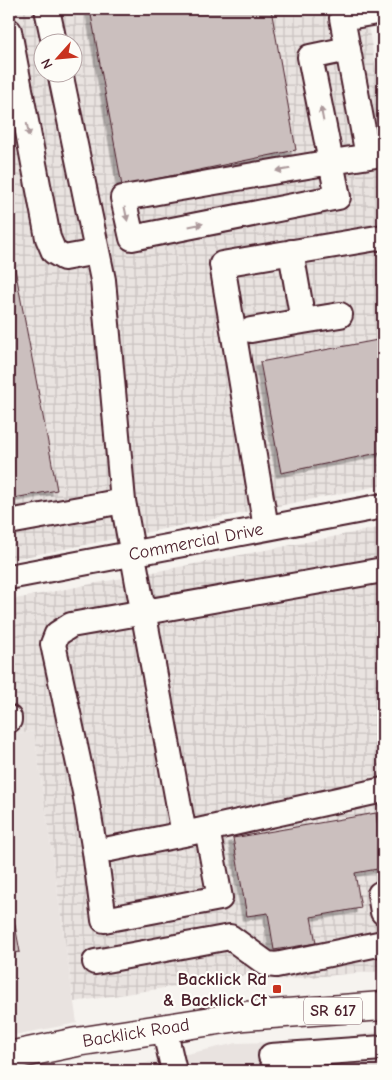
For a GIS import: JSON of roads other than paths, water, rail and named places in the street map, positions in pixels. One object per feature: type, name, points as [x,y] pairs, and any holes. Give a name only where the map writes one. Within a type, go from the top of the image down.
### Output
[{"type":"main road","name":"Backlick Road","points":[[9,1056],[77,1042],[244,1016],[383,1006]]},
{"type":"main road","points":[[35,1071],[77,1042]]},
{"type":"street","points":[[47,9],[52,32]]},
{"type":"street","points":[[348,49],[310,58],[332,162],[338,197],[132,238],[123,198],[332,162],[376,155],[348,49],[342,18],[383,11]]},
{"type":"street","points":[[9,31],[48,238],[54,252],[64,258],[97,252]]},
{"type":"street","points":[[62,82],[103,280],[123,501],[124,555],[135,614],[184,834]]},
{"type":"street","points":[[266,528],[222,264],[383,236]]},
{"type":"street","points":[[291,252],[303,321]]},
{"type":"street","points":[[252,330],[340,315]]},
{"type":"street","points":[[9,522],[123,501]]},
{"type":"street","name":"Commercial Drive","points":[[9,577],[383,506]]},
{"type":"street","points":[[207,829],[220,898],[104,920],[85,792],[53,644],[57,634],[71,625],[383,570]]},
{"type":"street","points":[[95,852],[383,790]]},
{"type":"street","points":[[95,962],[230,937],[266,964],[276,965],[383,943]]},
{"type":"street","points":[[164,1028],[174,1071]]},
{"type":"street","points":[[271,1056],[383,1048]]},
{"type":"place","name":"Backlick Rd & Backlick Ct","points":[[277,989]]}]
